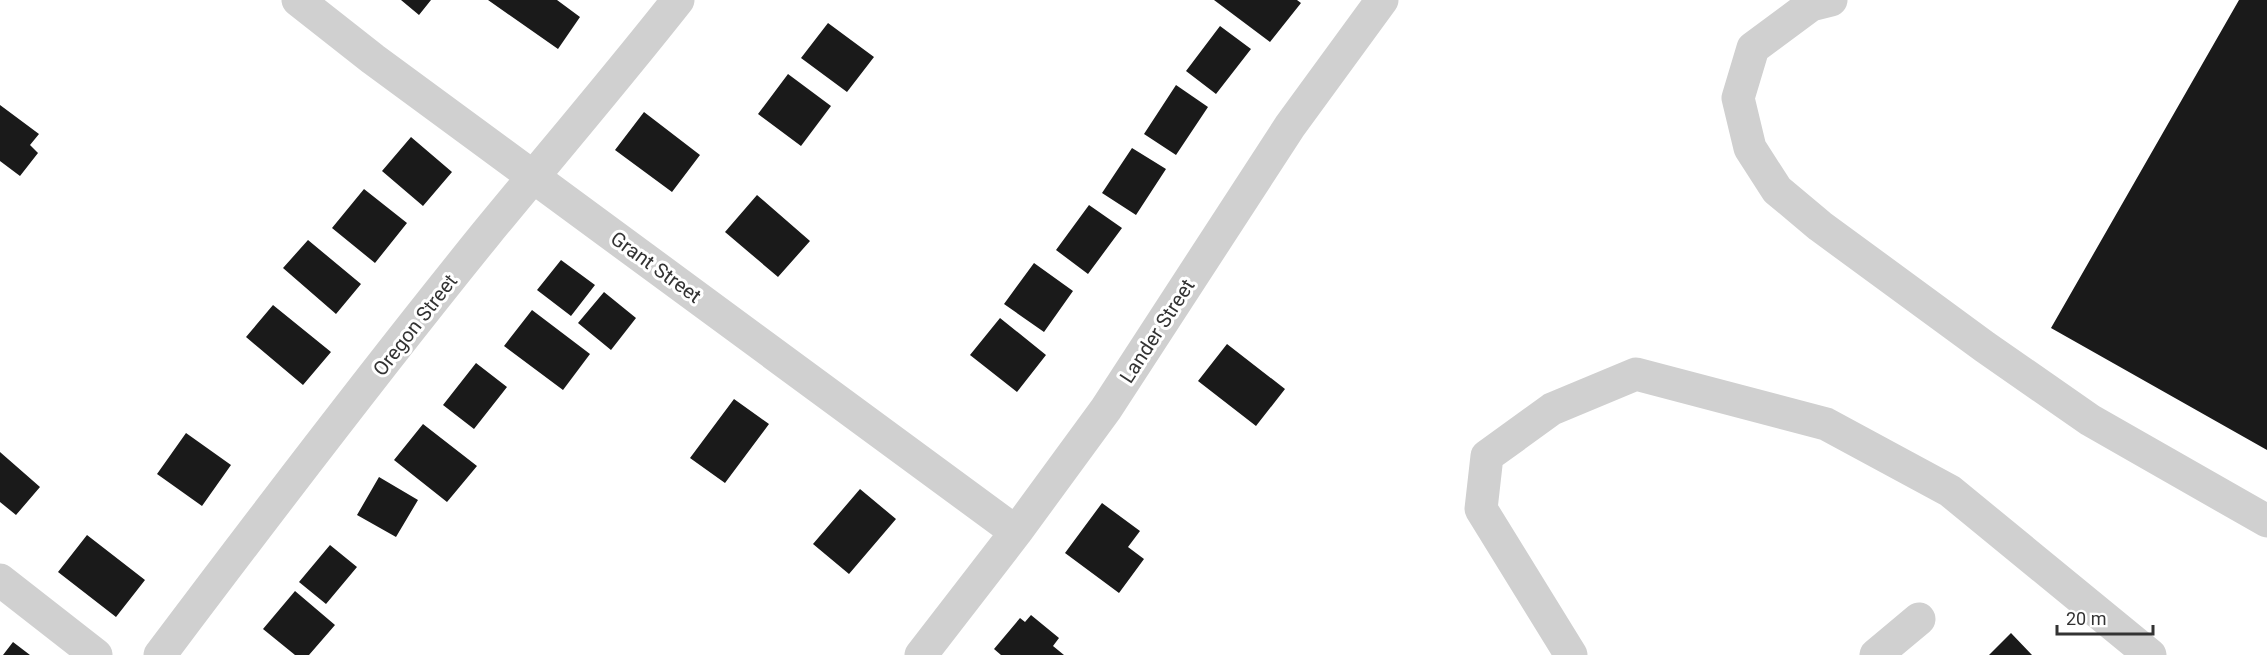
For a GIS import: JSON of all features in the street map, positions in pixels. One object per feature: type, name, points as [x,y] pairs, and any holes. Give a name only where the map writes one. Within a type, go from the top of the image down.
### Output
[{"type":"street","name":"Grant Street","points":[[298,0],[534,178],[1016,532]]},
{"type":"street","name":"Oregon Street","points":[[160,655],[251,534],[678,0]]},
{"type":"street","name":"Lander Street","points":[[921,655],[1016,532],[1106,409],[1290,126],[1382,0]]},
{"type":"street","points":[[1831,0],[1811,5],[1754,48],[1738,98],[1750,148],[1777,190],[1820,226],[2090,420],[2267,521]]},
{"type":"street","points":[[1571,655],[1481,509],[1488,456],[1552,409],[1636,374],[1826,424],[1940,485],[2150,655]]},
{"type":"street","points":[[0,580],[96,655]]},
{"type":"street","points":[[1875,655],[1919,620]]},
{"type":"building","points":[[401,0],[431,0],[419,15]]},
{"type":"building","points":[[488,0],[557,0],[580,17],[558,49]]},
{"type":"building","points":[[1214,0],[1297,0],[1301,3],[1270,42]]},
{"type":"building","points":[[2239,0],[2267,0],[2267,450],[2051,328]]},
{"type":"building","points":[[828,23],[874,57],[847,92],[801,58]]},
{"type":"building","points":[[1220,26],[1251,49],[1216,94],[1186,71]]},
{"type":"building","points":[[788,74],[831,106],[801,146],[758,114]]},
{"type":"building","points":[[1176,85],[1208,107],[1176,155],[1144,134]]},
{"type":"building","points":[[0,105],[39,134],[30,145],[38,153],[20,176],[0,161]]},
{"type":"building","points":[[644,112],[700,155],[672,192],[615,150]]},
{"type":"building","points":[[411,137],[452,172],[423,206],[382,171]]},
{"type":"building","points":[[1132,148],[1166,169],[1136,215],[1102,193]]},
{"type":"building","points":[[364,189],[407,223],[375,263],[332,228]]},
{"type":"building","points":[[757,195],[810,241],[778,277],[725,232]]},
{"type":"building","points":[[1089,205],[1122,228],[1088,274],[1056,250]]},
{"type":"building","points":[[308,240],[361,284],[336,314],[283,268]]},
{"type":"building","points":[[561,260],[595,285],[571,316],[537,290]]},
{"type":"building","points":[[1034,263],[1073,291],[1044,332],[1004,304]]},
{"type":"building","points":[[604,292],[636,318],[611,350],[578,323]]},
{"type":"building","points":[[273,305],[331,352],[303,385],[246,337]]},
{"type":"building","points":[[532,310],[590,354],[563,390],[504,346]]},
{"type":"building","points":[[1000,318],[1046,355],[1017,392],[970,355]]},
{"type":"building","points":[[1227,344],[1285,389],[1256,426],[1198,381]]},
{"type":"building","points":[[476,363],[507,387],[474,429],[443,405]]},
{"type":"building","points":[[734,399],[769,424],[725,483],[690,458]]},
{"type":"building","points":[[423,424],[477,466],[447,502],[394,460]]},
{"type":"building","points":[[186,433],[231,465],[202,506],[157,474]]},
{"type":"building","points":[[0,452],[40,487],[16,515],[0,502]]},
{"type":"building","points":[[379,477],[418,500],[396,537],[357,515]]},
{"type":"building","points":[[860,489],[896,519],[849,574],[813,544]]},
{"type":"building","points":[[1102,503],[1140,531],[1128,547],[1144,559],[1119,593],[1065,553]]},
{"type":"building","points":[[87,535],[145,580],[116,617],[58,572]]},
{"type":"building","points":[[330,545],[357,567],[326,604],[299,582]]},
{"type":"building","points":[[295,591],[335,625],[309,655],[295,655],[263,629]]},
{"type":"building","points":[[1031,615],[1059,638],[1053,646],[1064,655],[1001,655],[994,649],[1020,618],[1025,622]]},
{"type":"building","points":[[2011,633],[2032,655],[1989,655]]},
{"type":"building","points":[[13,642],[30,655],[3,655]]}]
